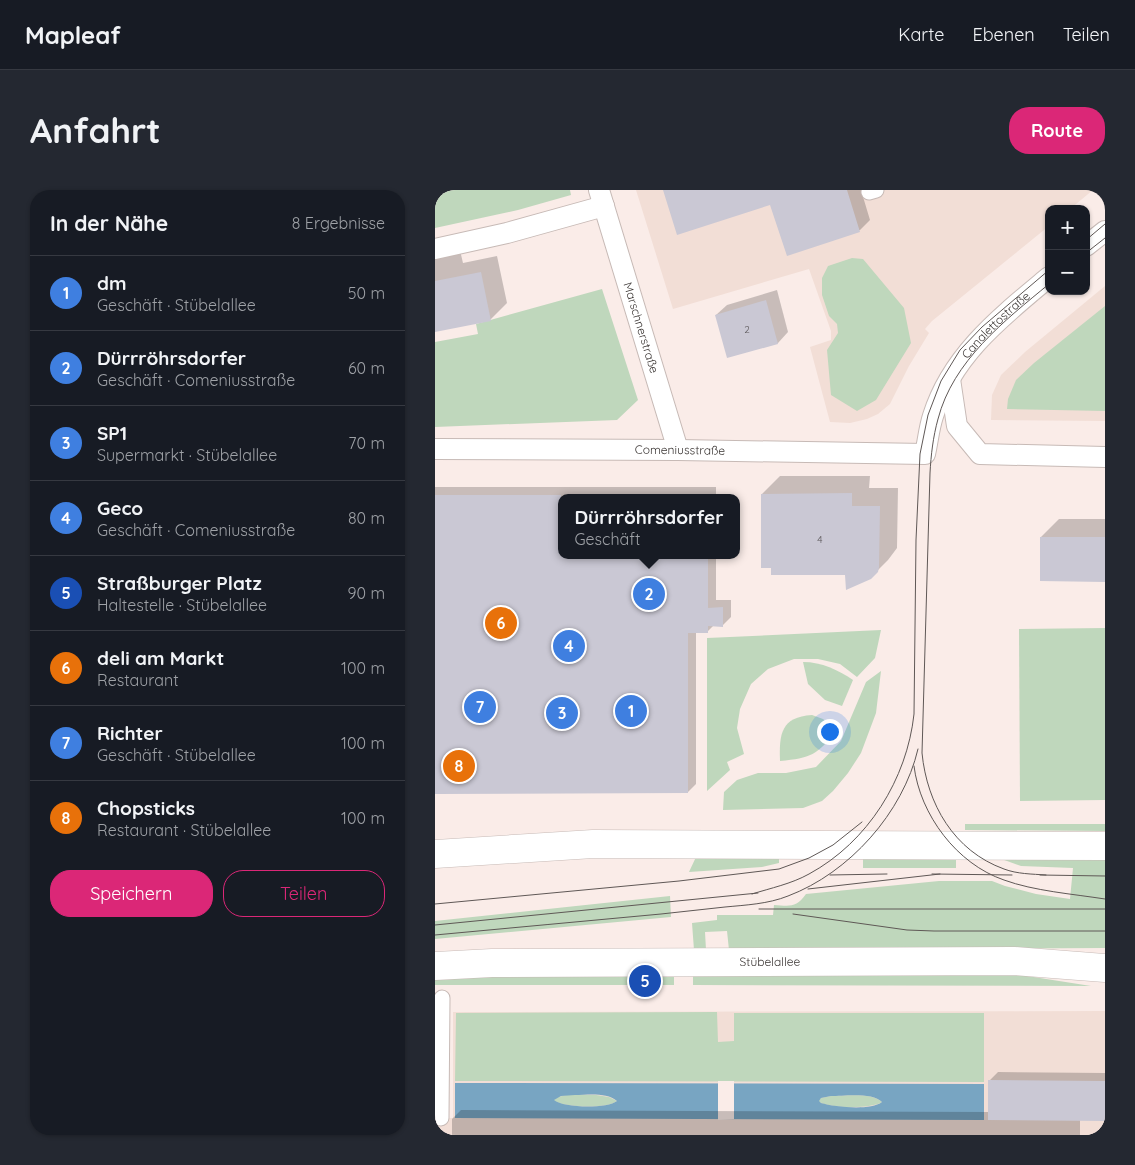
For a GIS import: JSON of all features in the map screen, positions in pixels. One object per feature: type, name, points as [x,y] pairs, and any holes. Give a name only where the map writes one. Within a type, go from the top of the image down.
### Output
[{"type":"main road","points":[[435,854],[593,844],[1105,846]]},
{"type":"main road","name":"Stübelallee","points":[[435,966],[501,962],[1014,961],[1105,968]]},
{"type":"street","name":"Marschnerstraße","points":[[435,249],[507,233],[602,198],[678,450]]},
{"type":"street","points":[[1090,243],[1105,231]]},
{"type":"street","name":"Canalettostraße","points":[[925,454],[933,416],[950,379],[965,354],[986,331],[1045,280]]},
{"type":"street","points":[[950,379],[957,426],[980,454],[1105,457]]},
{"type":"street","name":"Comeniusstraße","points":[[435,449],[925,454]]},
{"type":"street","points":[[441,1118],[442,998]]},
{"type":"shaded area","points":[[636,190],[1093,190],[1075,205],[1045,205],[1045,229],[932,321],[925,329],[929,333],[909,366],[890,404],[878,414],[867,419],[850,423],[830,422],[810,347],[831,340],[831,331],[809,269],[673,309]]},
{"type":"shaded area","points":[[1105,286],[1105,421],[991,420],[992,395],[1001,375],[1025,352]]},
{"type":"shaded area","points":[[1105,1011],[1105,1135],[435,1135],[435,1118],[453,1118],[453,1012]]},
{"type":"green space","points":[[435,190],[570,190],[571,195],[518,210],[435,228]]},
{"type":"green space","points":[[852,258],[863,259],[904,308],[911,343],[876,400],[857,411],[831,395],[827,350],[838,333],[837,324],[829,316],[822,295],[822,278],[828,266]]},
{"type":"green space","points":[[602,289],[638,400],[617,420],[435,427],[435,342],[478,334],[476,324]]},
{"type":"green space","points":[[1105,306],[1105,411],[1007,409],[1008,399],[1016,380],[1034,363]]},
{"type":"green space","points":[[1105,628],[1105,800],[1020,801],[1019,629]]},
{"type":"green space","points":[[881,630],[875,658],[857,677],[840,664],[818,659],[794,659],[768,669],[751,684],[740,709],[737,728],[744,754],[727,762],[730,770],[707,791],[707,638]]},
{"type":"green space","points":[[803,662],[817,663],[829,667],[853,680],[842,706],[825,700],[808,684]]},
{"type":"green space","points":[[881,671],[876,713],[861,753],[848,773],[822,801],[803,808],[723,810],[724,792],[737,780],[758,773],[786,773],[816,767],[841,741],[866,682]]},
{"type":"green space","points":[[812,715],[823,719],[836,731],[813,754],[780,761],[780,743],[788,723],[802,716]]},
{"type":"green space","points":[[965,824],[1105,824],[1105,831],[965,830]]},
{"type":"green space","points":[[863,856],[956,856],[956,868],[863,868]]},
{"type":"green space","points":[[696,857],[779,857],[779,863],[762,867],[689,872]]},
{"type":"green space","points":[[996,857],[1105,857],[1105,948],[729,950],[727,931],[705,932],[706,950],[694,950],[692,923],[717,920],[717,915],[773,915],[774,905],[796,904],[806,894],[939,881],[992,881],[1036,894],[1070,899],[1073,868],[1021,866]]},
{"type":"green space","points":[[670,896],[671,917],[435,939],[435,921]]},
{"type":"green space","points":[[1014,974],[1091,986],[693,985],[693,976]]},
{"type":"green space","points":[[476,977],[674,977],[674,985],[435,985],[435,980]]},
{"type":"green space","points":[[717,1012],[718,1042],[734,1041],[734,1013],[984,1013],[984,1082],[455,1081],[456,1013]]},
{"type":"green space","points":[[568,1095],[609,1097],[617,1101],[604,1105],[575,1106],[558,1103],[553,1100],[557,1097]]},
{"type":"green space","points":[[831,1096],[865,1096],[882,1102],[869,1106],[840,1107],[823,1104],[818,1101],[821,1098]]},
{"type":"water","points":[[455,1083],[984,1084],[984,1120],[455,1118]],"holes":[[[602,1095],[617,1101],[604,1105],[575,1106],[566,1105],[554,1100],[561,1096]],[[831,1096],[865,1096],[882,1102],[869,1107],[843,1107],[819,1101],[821,1098]]]},
{"type":"pier","points":[[718,1081],[734,1081],[734,1119],[718,1120]]},
{"type":"building","points":[[663,190],[847,190],[860,232],[787,256],[770,205],[677,235]]},
{"type":"building","points":[[481,272],[491,321],[435,332],[435,281]]},
{"type":"building","points":[[766,300],[778,344],[727,358],[715,315]]},
{"type":"building","points":[[852,493],[852,506],[880,506],[879,567],[878,572],[871,579],[846,590],[845,575],[771,575],[771,568],[761,568],[761,494]]},
{"type":"building","points":[[435,495],[558,495],[558,559],[708,559],[708,608],[723,607],[723,627],[708,626],[708,633],[688,633],[688,793],[435,794]]},
{"type":"building","points":[[1040,537],[1105,537],[1105,582],[1040,581]]},
{"type":"building","points":[[988,1080],[1105,1081],[1105,1121],[988,1120]]},
{"type":"tram line","points":[[1090,237],[1105,224]]},
{"type":"tram line","points":[[1090,250],[1105,238]]},
{"type":"tram line","points":[[752,894],[795,881],[830,861],[849,845],[866,826],[881,806],[893,785],[903,762],[914,714],[916,540],[920,454],[928,415],[941,381],[960,350],[982,327],[1045,273]]},
{"type":"tram line","points":[[1045,287],[998,328],[968,361],[955,379],[945,398],[938,419],[930,473],[922,753],[930,790],[937,807],[957,838],[986,861],[1004,869],[1019,873],[1046,875]]},
{"type":"tram line","points":[[435,935],[749,905],[788,896],[810,886],[832,872],[870,838],[900,796],[911,773],[918,749]]},
{"type":"tram line","points":[[914,766],[924,802],[933,819],[956,850],[971,862],[987,873],[1016,884],[1041,890],[1105,899]]},
{"type":"tram line","points":[[435,904],[679,881],[779,869],[809,858],[833,845],[862,822]]},
{"type":"tram line","points":[[830,875],[887,874]]},
{"type":"tram line","points":[[932,874],[1012,875]]},
{"type":"tram line","points":[[808,889],[940,874]]},
{"type":"tram line","points":[[1040,875],[1105,876]]},
{"type":"tram line","points":[[435,925],[758,893]]},
{"type":"tram line","points":[[759,909],[1105,909]]},
{"type":"tram line","points":[[793,914],[907,930],[1105,931]]},
{"type":"place","name":"Dürrröhrsdorfer","points":[[649,594]]},
{"type":"place","name":"deli am Markt","points":[[501,623]]},
{"type":"place","name":"Geco","points":[[569,646]]},
{"type":"place","name":"Richter","points":[[480,707]]},
{"type":"place","name":"dm","points":[[631,711]]},
{"type":"place","name":"SP1","points":[[562,713]]},
{"type":"place","name":"Chopsticks","points":[[459,766]]},
{"type":"place","name":"Straßburger Platz","points":[[645,981]]}]
